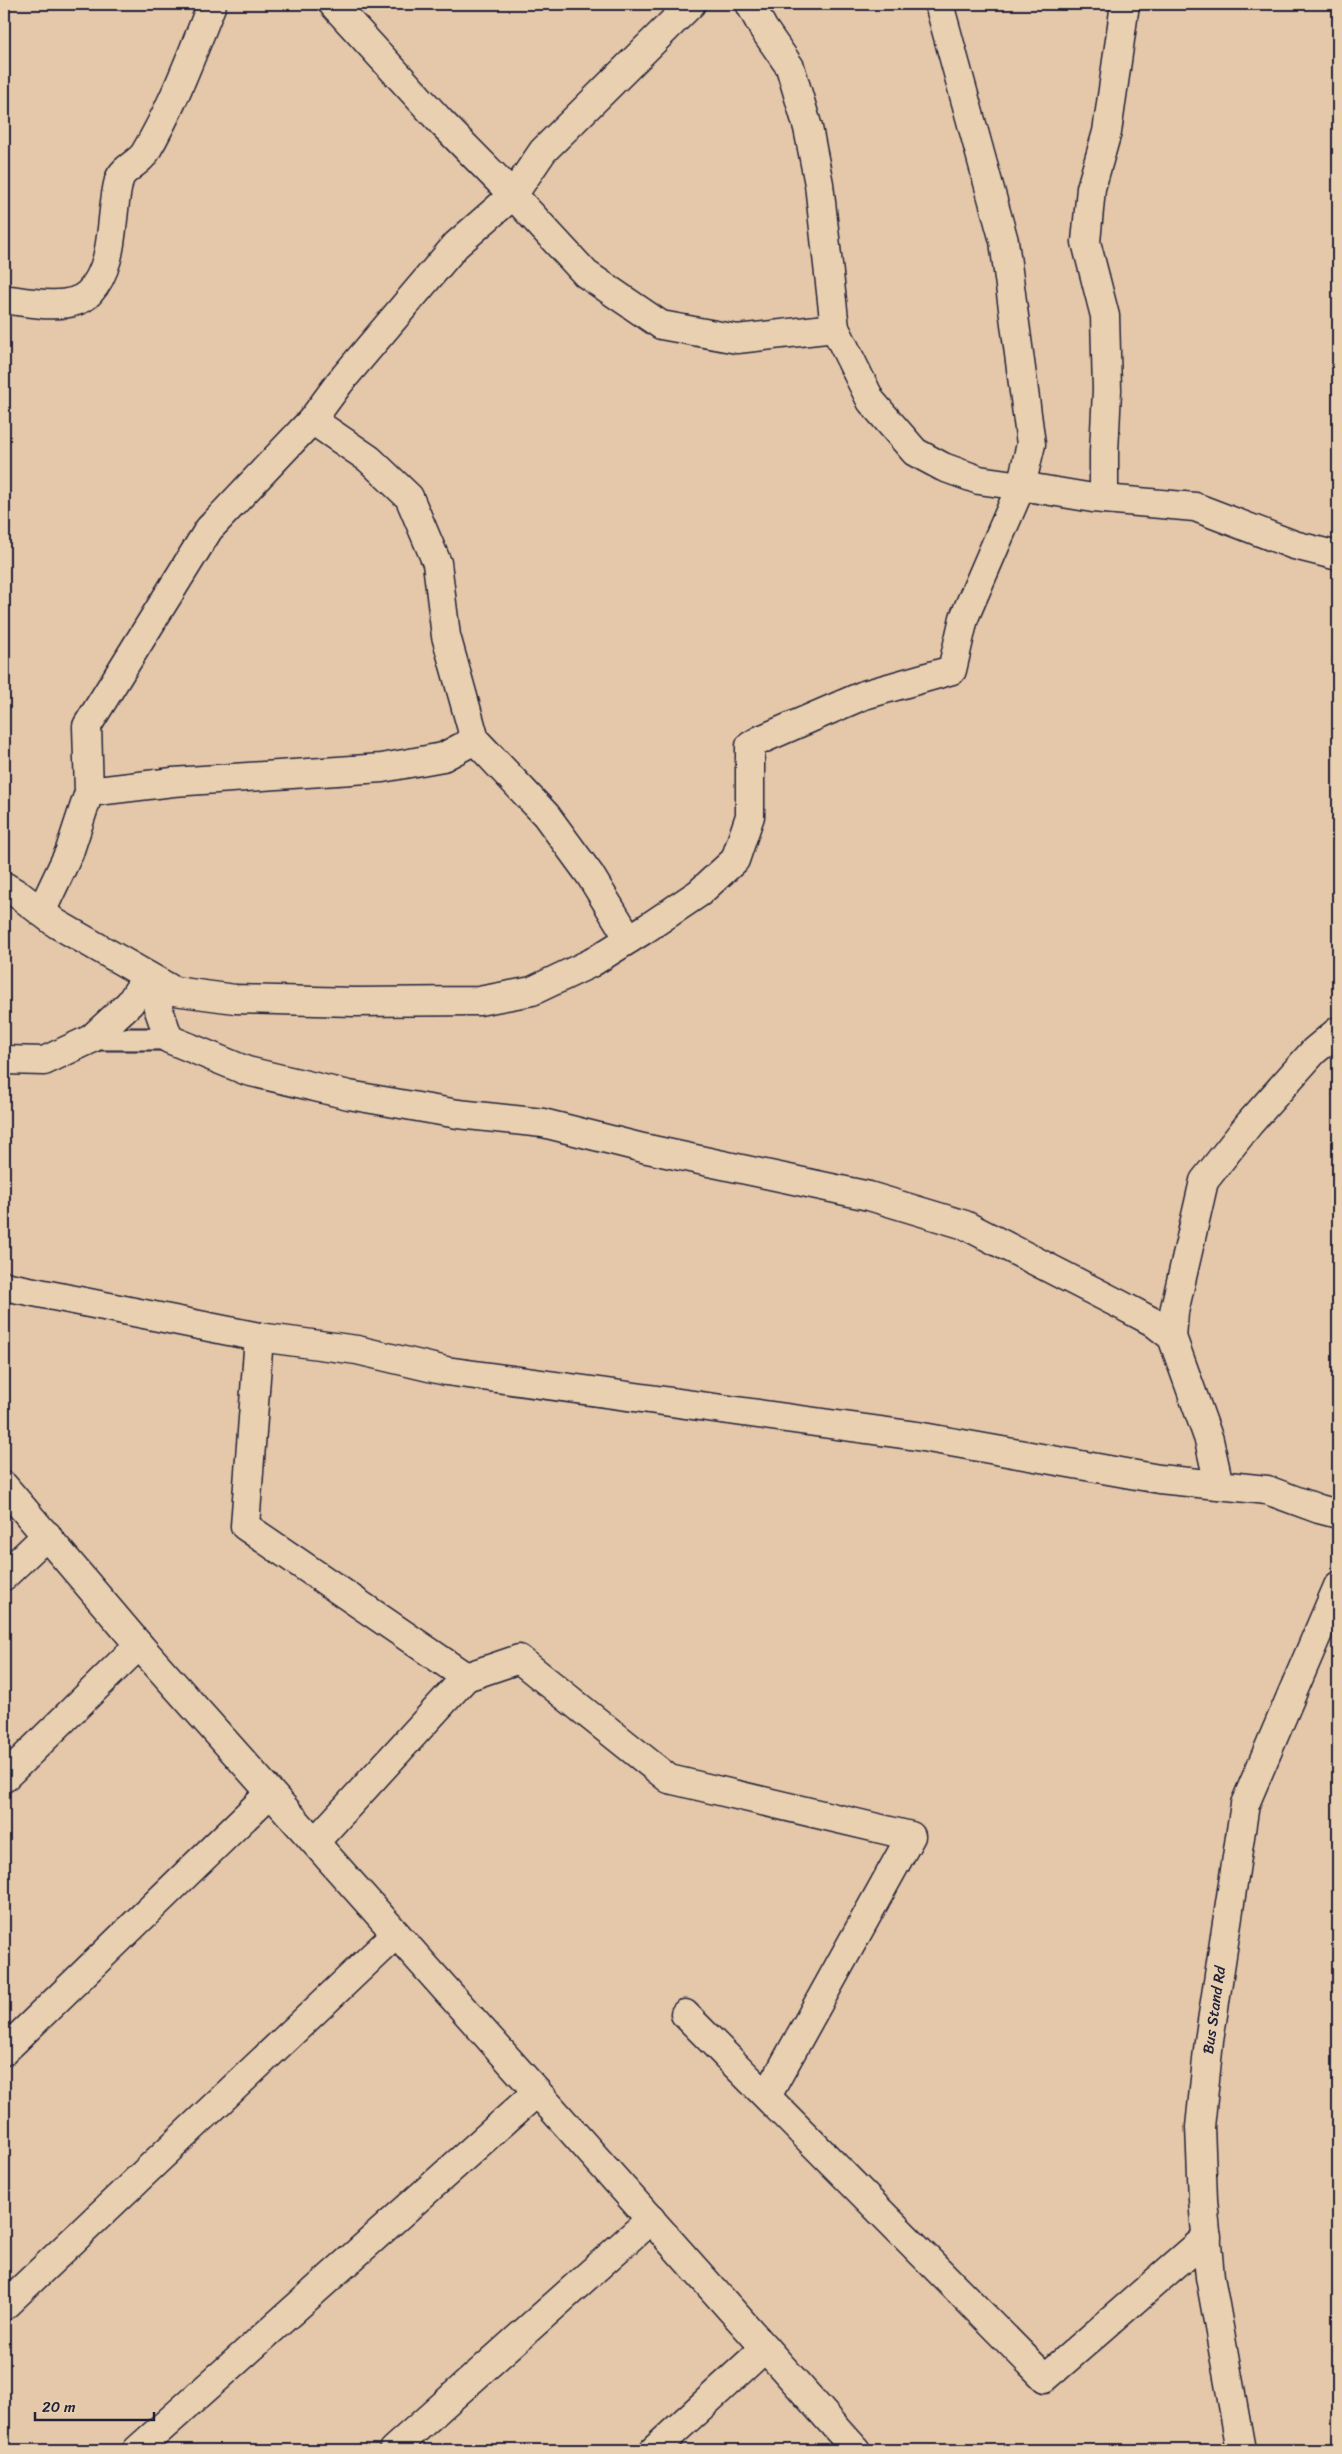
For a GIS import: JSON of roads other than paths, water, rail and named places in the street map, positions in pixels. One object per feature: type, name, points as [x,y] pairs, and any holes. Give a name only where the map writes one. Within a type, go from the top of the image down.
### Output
[{"type":"street","points":[[4,299],[50,304],[69,303],[88,294],[102,272],[110,245],[119,178],[144,156],[176,92],[212,4]]},
{"type":"street","points":[[333,4],[441,122],[513,195],[586,274],[661,325],[737,339],[835,328]]},
{"type":"street","points":[[41,912],[70,853],[89,792],[87,726],[209,529],[312,420],[340,382],[456,245],[513,195],[543,151],[691,4]]},
{"type":"street","points":[[750,4],[763,28],[790,67],[808,128],[819,184],[835,328],[871,401],[916,452],[943,467],[979,480],[1104,499],[1196,507],[1294,545],[1338,556]]},
{"type":"street","points":[[4,886],[57,924],[174,991],[235,999],[354,1002],[479,1001],[532,991],[591,963],[629,939],[699,893],[735,860],[750,816],[750,746],[864,695],[952,670],[964,618],[1021,486],[1031,444],[1004,241],[939,4]]},
{"type":"street","points":[[1104,499],[1104,452],[1108,390],[1105,316],[1086,242],[1091,188],[1107,132],[1125,4]]},
{"type":"street","points":[[312,420],[369,459],[408,497],[437,563],[446,636],[475,740],[546,815],[590,875],[629,939]]},
{"type":"street","points":[[89,792],[174,782],[382,768],[443,757],[475,740]]},
{"type":"street","points":[[4,1060],[44,1061],[91,1039],[130,1004],[147,976]]},
{"type":"street","points":[[147,976],[169,1039],[247,1071],[349,1095],[458,1114],[543,1123],[643,1148],[879,1199],[964,1224],[1137,1313],[1153,1322],[1172,1337]]},
{"type":"street","points":[[1219,1485],[1209,1440],[1172,1337],[1174,1312],[1204,1181],[1248,1124],[1314,1051],[1338,1031]]},
{"type":"street","points":[[4,1286],[259,1336],[357,1350],[446,1371],[916,1436],[1159,1479],[1267,1490],[1338,1514]]},
{"type":"street","points":[[259,1336],[245,1526],[466,1677]]},
{"type":"street","points":[[4,1486],[139,1645],[765,2348],[844,2446]]},
{"type":"street","points":[[4,1576],[47,1535]]},
{"type":"street","name":"Bus Stand Rd","points":[[1241,2450],[1210,2277],[1200,2127],[1209,2041],[1245,1804],[1338,1586]]},
{"type":"street","points":[[4,1778],[139,1645]]},
{"type":"street","points":[[315,1842],[466,1677],[519,1659],[669,1779],[911,1836],[767,2096]]},
{"type":"street","points":[[4,2051],[270,1793]]},
{"type":"street","points":[[4,2306],[396,1934]]},
{"type":"street","points":[[685,2014],[1044,2378],[1207,2237]]},
{"type":"street","points":[[137,2450],[537,2092]]},
{"type":"street","points":[[393,2450],[651,2219]]},
{"type":"street","points":[[654,2450],[765,2348]]},
{"type":"lane","points":[[91,1039],[169,1039]]}]
